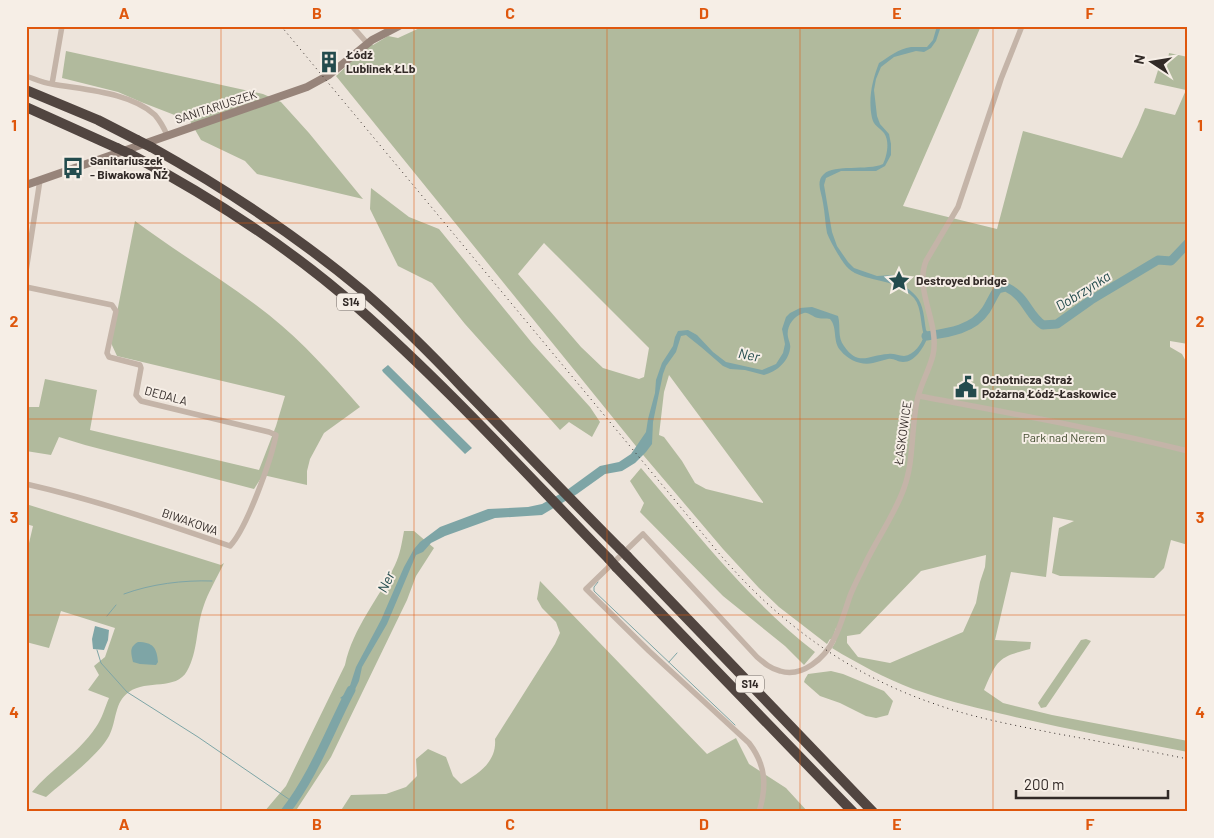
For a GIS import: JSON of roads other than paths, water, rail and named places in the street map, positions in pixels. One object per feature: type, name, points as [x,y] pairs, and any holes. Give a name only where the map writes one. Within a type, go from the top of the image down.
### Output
[{"type":"highway","name":"S14","points":[[26,90],[98,120],[199,174],[270,220],[328,262],[365,293],[419,343],[873,812]]},
{"type":"highway","name":"S14","points":[[26,107],[130,154],[188,186],[250,225],[308,267],[358,308],[466,411],[853,812]]},
{"type":"street","points":[[52,84],[62,26]]},
{"type":"street","points":[[352,26],[367,43]]},
{"type":"street","name":"SANITARIUSZEK","points":[[26,185],[311,86],[329,75],[367,43],[399,26]]},
{"type":"street","name":"ŁASKOWICE","points":[[759,812],[764,795],[764,779],[758,758],[749,743],[649,651],[586,589],[643,534],[757,657],[769,666],[787,672],[805,669],[827,651],[835,639],[851,594],[905,486],[919,396],[931,360],[934,343],[933,328],[923,281],[924,266],[958,206],[998,87],[1022,26]]},
{"type":"street","points":[[26,76],[52,84],[101,92],[134,103],[153,114],[167,135]]},
{"type":"street","points":[[26,272],[40,180]]},
{"type":"street","name":"DEDALA","points":[[26,287],[112,305],[116,311],[107,353],[109,357],[140,365],[136,396],[141,401],[276,435]]},
{"type":"street","points":[[919,396],[1090,429],[1188,451]]},
{"type":"street","name":"BIWAKOWA","points":[[26,484],[142,516],[230,546],[236,540],[251,508],[274,449],[276,435]]},
{"type":"water","points":[[937,26],[941,26],[936,41],[931,48],[924,52],[916,51],[894,57],[881,67],[876,79],[874,90],[877,116],[880,124],[889,134],[891,144],[891,155],[885,166],[876,171],[841,171],[826,178],[824,185],[832,232],[837,246],[848,262],[854,268],[877,276],[893,275],[897,281],[919,300],[926,330],[929,334],[933,334],[933,338],[927,339],[918,354],[911,360],[901,362],[890,359],[869,364],[860,363],[847,357],[838,347],[834,327],[830,319],[818,318],[804,313],[794,319],[789,326],[790,347],[787,358],[773,372],[764,375],[723,366],[686,335],[681,336],[676,352],[663,374],[653,422],[652,444],[646,452],[635,463],[622,471],[605,474],[542,515],[495,518],[445,536],[431,543],[423,552],[416,555],[387,624],[362,667],[359,681],[349,702],[340,698],[348,692],[356,667],[381,620],[404,567],[420,542],[440,527],[488,509],[528,507],[542,504],[567,490],[600,466],[619,462],[631,454],[646,432],[656,380],[662,363],[673,346],[678,331],[688,330],[697,335],[713,352],[726,362],[762,370],[776,364],[783,353],[785,344],[782,329],[786,317],[800,308],[812,307],[838,316],[842,343],[849,352],[859,358],[890,354],[904,356],[911,354],[917,348],[924,335],[917,302],[902,288],[858,275],[846,266],[836,252],[827,233],[819,184],[824,174],[835,169],[869,167],[883,164],[887,153],[887,140],[884,133],[873,121],[870,104],[873,83],[879,63],[906,48],[927,47],[933,40]]},
{"type":"water","points":[[388,365],[472,448],[465,454],[383,372],[382,370]]},
{"type":"water","points":[[95,626],[109,630],[104,650],[93,649],[92,639]]},
{"type":"water","points":[[138,642],[147,643],[153,647],[158,662],[156,665],[133,662],[132,648]]},
{"type":"waterway","name":"Dobrzynka","points":[[926,336],[959,329],[974,322],[981,317],[998,289],[1006,287],[1023,301],[1033,316],[1043,325],[1057,324],[1091,300],[1158,260],[1171,261],[1188,243]]},
{"type":"waterway","points":[[124,594],[167,583],[212,581]]},
{"type":"waterway","points":[[598,582],[594,587],[594,591],[735,725]]},
{"type":"waterway","points":[[107,616],[116,605]]},
{"type":"waterway","points":[[97,650],[101,663],[127,692],[198,737],[293,802]]},
{"type":"waterway","points":[[669,662],[677,653]]},
{"type":"waterway","name":"Ner","points":[[285,812],[305,783],[351,690]]},
{"type":"railway","points":[[281,26],[717,551],[789,623],[816,643],[873,678],[935,704],[1009,724],[1188,759]]},
{"type":"place","name":"Łódź Lublinek ŁLb","points":[[329,62]]},
{"type":"place","name":"Sanitariuszek - Biwakowa NŻ","points":[[73,168]]},
{"type":"place","name":"Destroyed bridge","points":[[899,281]]},
{"type":"place","name":"Ochotnicza Straż Pożarna Łódź-Łaskowice","points":[[966,387]]},
{"type":"park label","name":"Park nad Nerem","points":[[1064,438]]}]
